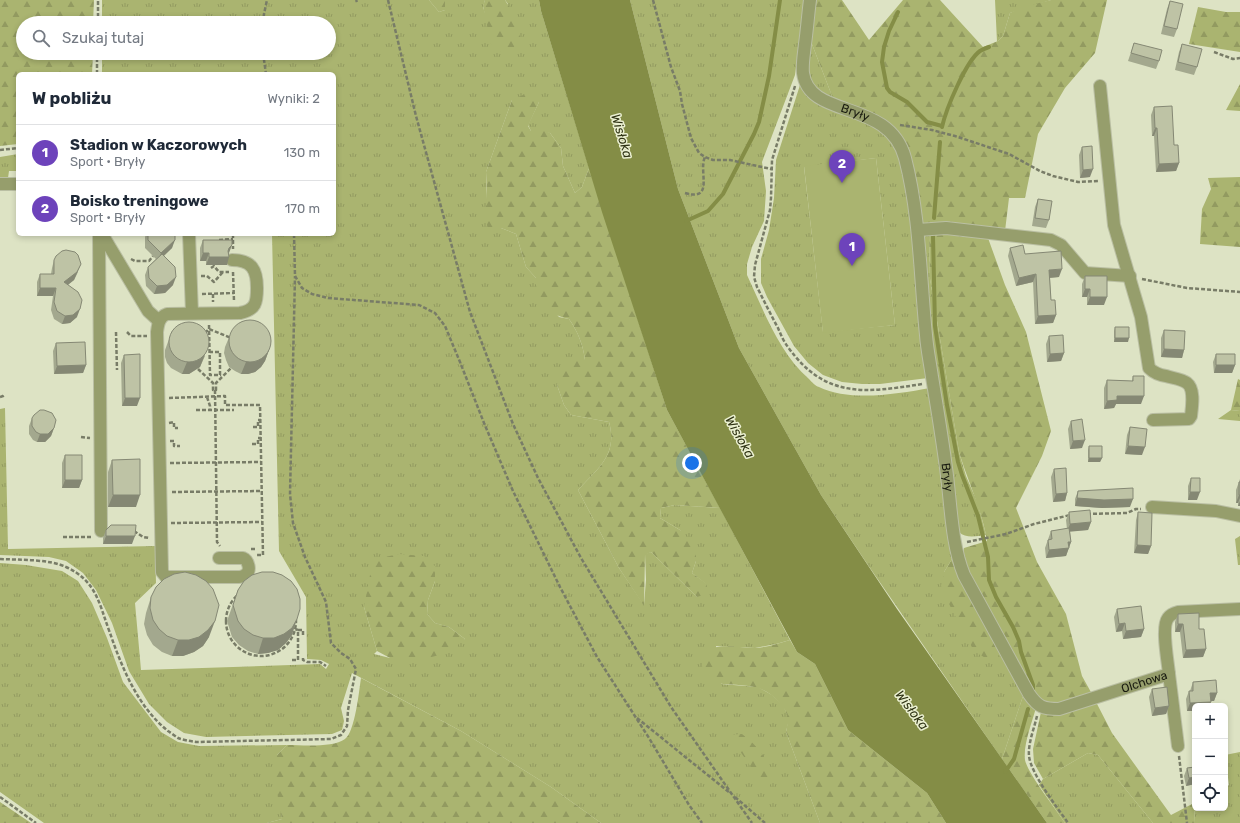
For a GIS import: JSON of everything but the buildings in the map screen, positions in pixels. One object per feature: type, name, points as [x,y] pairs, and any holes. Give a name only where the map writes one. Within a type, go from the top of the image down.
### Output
[{"type":"street","name":"Bryły","points":[[810,0],[803,74],[811,92],[818,98],[860,113],[882,125],[900,144],[905,159],[918,230],[926,338],[956,545],[961,566],[964,575],[1029,694],[1036,704],[1040,706]]},
{"type":"street","points":[[1100,86],[1114,225],[1130,276],[1140,317],[1149,368],[1152,372],[1187,383],[1192,394],[1191,416],[1189,419],[1153,420]]},
{"type":"street","points":[[0,184],[16,184]]},
{"type":"street","points":[[918,230],[946,228],[1051,240],[1061,245],[1085,272],[1130,276]]},
{"type":"street","points":[[97,534],[99,236]]},
{"type":"street","points":[[103,236],[148,311],[159,320]]},
{"type":"street","points":[[189,236],[192,314]]},
{"type":"street","points":[[220,554],[246,559],[249,564],[248,573],[245,576],[239,577],[166,577],[164,575],[162,568],[161,539],[157,332],[159,320],[162,316],[167,314],[240,313],[247,311],[256,304],[257,280],[254,270],[248,263],[241,261],[233,267]]},
{"type":"street","points":[[1152,507],[1216,511],[1240,516]]},
{"type":"street","name":"Olchowa","points":[[1040,706],[1044,708],[1059,709],[1169,674],[1164,627],[1167,619],[1172,614],[1178,612],[1240,609]]},
{"type":"street","points":[[1169,674],[1178,746]]},
{"type":"path","points":[[98,0],[98,16]]},
{"type":"path","points":[[264,16],[267,0]]},
{"type":"path","points":[[388,0],[416,116],[470,312],[513,424],[538,478],[581,558],[671,707],[752,823]]},
{"type":"path","points":[[653,0],[671,67],[680,90],[691,138],[699,153],[713,160],[734,161],[771,169]]},
{"type":"path","points":[[1214,52],[1233,59],[1240,58]]},
{"type":"path","points":[[96,72],[97,60]]},
{"type":"path","points":[[264,60],[266,72]]},
{"type":"path","points":[[805,79],[796,85],[772,160],[770,210],[757,258],[754,277],[757,288],[787,346],[802,365],[816,377],[827,383],[838,386],[871,390],[889,389],[933,382]]},
{"type":"path","points":[[882,125],[914,127],[955,136],[1009,154],[1040,171],[1065,179],[1078,182],[1109,180]]},
{"type":"path","points":[[0,150],[16,148]]},
{"type":"path","points":[[685,193],[697,195],[702,192],[704,186],[703,162],[705,157]]},
{"type":"path","points":[[294,236],[295,276],[302,288],[312,294],[328,298],[419,305],[428,308],[440,318],[445,326],[484,424],[513,491],[560,587],[597,657],[689,805],[702,823]]},
{"type":"path","points":[[218,240],[233,239],[233,246]]},
{"type":"path","points":[[114,255],[118,252],[135,261],[149,260],[153,256]]},
{"type":"path","points":[[149,260],[153,267]]},
{"type":"path","points":[[211,268],[214,266],[219,272],[222,273]]},
{"type":"path","points":[[214,277],[233,267],[234,305]]},
{"type":"path","points":[[209,277],[214,282],[222,273]]},
{"type":"path","points":[[1130,276],[1187,288],[1240,292]]},
{"type":"path","points":[[197,294],[234,293]]},
{"type":"path","points":[[213,294],[213,302]]},
{"type":"path","points":[[209,324],[210,375],[220,375],[220,352],[210,352]]},
{"type":"path","points":[[204,334],[210,329]]},
{"type":"path","points":[[210,329],[231,338]]},
{"type":"path","points":[[116,332],[117,370]]},
{"type":"path","points":[[127,332],[131,336],[141,336]]},
{"type":"path","points":[[220,554],[217,542],[215,410],[213,396],[216,390],[216,383],[231,368]]},
{"type":"path","points":[[198,369],[213,383],[213,390],[215,390]]},
{"type":"path","points":[[0,397],[5,394]]},
{"type":"path","points":[[162,398],[225,396],[225,410]]},
{"type":"path","points":[[207,397],[210,410]]},
{"type":"path","points":[[225,405],[260,405],[260,491],[263,555],[256,555]]},
{"type":"path","points":[[196,410],[234,410]]},
{"type":"path","points":[[253,427],[258,427],[258,420],[261,420]]},
{"type":"path","points":[[174,424],[174,428],[178,428]]},
{"type":"path","points":[[252,444],[258,444],[258,438],[261,438]]},
{"type":"path","points":[[174,442],[174,446],[180,446]]},
{"type":"path","points":[[174,463],[261,462]]},
{"type":"path","points":[[174,492],[260,491]]},
{"type":"path","points":[[1079,514],[1127,513],[1136,509],[1152,507]]},
{"type":"path","points":[[978,540],[1006,534],[1034,524],[1072,515]]},
{"type":"path","points":[[176,523],[262,522]]},
{"type":"path","points":[[132,530],[144,537],[161,539]]},
{"type":"path","points":[[63,537],[97,534]]},
{"type":"path","points":[[254,581],[256,587]]},
{"type":"path","points":[[297,630],[285,647],[276,653],[266,656],[256,656],[246,652],[234,642],[228,633],[226,623],[229,608],[234,599],[241,592],[256,587],[264,586],[273,588],[287,597],[295,612],[297,630],[298,660]]},
{"type":"path","points":[[297,630],[303,630],[303,637]]},
{"type":"path","points":[[292,660],[303,659],[307,662],[320,662],[326,666]]},
{"type":"path","points":[[1040,706],[1029,745],[1030,762],[1035,773],[1068,823]]},
{"type":"path","points":[[635,716],[765,823]]},
{"type":"path","points":[[1178,746],[1186,823]]},
{"type":"path","points":[[0,797],[36,823]]},
{"type":"green space","points":[[0,0],[94,0],[93,16],[16,16],[16,60],[93,60],[92,72],[16,72],[16,144],[0,146]]},
{"type":"green space","points":[[102,0],[429,0],[439,12],[445,10],[445,0],[485,0],[483,7],[487,19],[508,4],[505,0],[539,0],[541,11],[589,168],[582,187],[575,193],[563,166],[561,148],[550,133],[531,131],[528,125],[539,102],[512,100],[486,172],[488,228],[501,228],[516,234],[526,267],[536,278],[536,288],[559,317],[569,319],[580,338],[585,360],[557,385],[564,405],[571,415],[609,422],[611,443],[599,468],[578,490],[619,568],[644,605],[646,580],[645,554],[651,552],[697,597],[706,584],[692,573],[696,561],[680,530],[660,518],[661,508],[675,505],[720,508],[790,640],[755,648],[716,646],[721,684],[758,687],[772,695],[783,705],[789,719],[786,732],[820,823],[601,823],[551,787],[461,731],[352,673],[341,708],[344,721],[342,730],[332,734],[206,737],[184,733],[167,722],[149,704],[129,671],[112,623],[96,590],[83,573],[66,561],[49,557],[0,555],[0,409],[5,408],[8,549],[155,546],[156,583],[135,603],[141,670],[320,664],[326,669],[329,664],[321,660],[307,659],[306,597],[279,551],[272,236],[336,236],[336,72],[102,72],[102,60],[336,60],[336,16],[102,16]],"holes":[[[435,581],[428,600],[427,614],[435,623],[449,627],[465,639],[390,658],[374,654],[377,651],[364,607]]]},
{"type":"green space","points":[[429,0],[445,0],[445,10],[439,12]]},
{"type":"green space","points":[[485,0],[505,0],[518,22],[520,38],[512,50],[503,53],[491,44],[483,6]]},
{"type":"green space","points":[[630,0],[805,0],[795,75],[762,162],[766,191],[764,221],[752,247],[747,264],[747,275],[773,331],[789,357],[798,369],[816,386],[831,392],[859,395],[889,394],[930,388],[952,559],[944,572],[1003,654],[1024,693],[1002,759],[821,495],[739,348],[678,189]]},
{"type":"green space","points":[[813,0],[842,0],[869,40],[903,0],[940,0],[983,47],[998,41],[1003,36],[1010,13],[1023,7],[1051,0],[1107,0],[1095,53],[1065,88],[1038,134],[1025,198],[1009,198],[1005,231],[923,224],[900,136],[834,101],[810,39]]},
{"type":"green space","points":[[995,0],[1051,0],[1010,13],[1003,36],[997,42]]},
{"type":"green space","points":[[1198,7],[1226,12],[1240,12],[1240,52],[1189,44]]},
{"type":"green space","points":[[810,39],[834,101],[822,95],[808,79]]},
{"type":"green space","points":[[1240,84],[1240,111],[1226,110]]},
{"type":"green space","points":[[800,85],[803,85],[875,125],[896,145],[911,204],[928,378],[880,384],[842,382],[823,375],[808,363],[794,346],[761,283],[761,259],[769,230],[774,198],[776,160]],"holes":[[[876,158],[895,325],[823,332],[804,167]]]},
{"type":"green space","points":[[531,94],[539,102],[528,126],[531,131],[540,129],[550,133],[561,148],[563,166],[575,193],[582,187],[589,168],[667,410],[720,508],[675,505],[661,508],[660,518],[680,530],[696,547],[696,561],[692,573],[707,584],[706,594],[697,597],[651,552],[645,555],[644,606],[619,568],[578,490],[599,468],[608,452],[611,443],[609,422],[571,415],[564,405],[557,385],[561,365],[567,361],[578,359],[585,360],[580,338],[569,319],[550,312],[533,298],[536,288],[536,278],[526,267],[516,234],[501,228],[488,228],[485,218],[487,191],[486,172],[512,100],[523,95]]},
{"type":"green space","points":[[16,154],[16,171],[9,171],[8,178],[0,178],[0,157]]},
{"type":"green space","points":[[876,158],[895,325],[823,333],[804,166]]},
{"type":"green space","points":[[1240,177],[1240,247],[1200,244],[1202,209],[1211,189],[1208,178]]},
{"type":"green space","points":[[953,234],[988,238],[1005,285],[1026,332],[1051,431],[1042,456],[1016,508],[1037,562],[1066,614],[1082,676],[1092,694],[1064,703],[1043,703],[1035,695],[962,559],[964,548],[987,541],[978,507],[959,452],[930,279],[929,235]]},
{"type":"green space","points":[[925,235],[929,235],[930,279],[959,452],[966,476],[978,504],[986,535],[965,536],[959,532],[928,328],[923,238]]},
{"type":"green space","points":[[1238,379],[1240,380],[1240,411],[1231,410]]},
{"type":"green space","points":[[1231,410],[1240,411],[1240,421],[1218,419]]},
{"type":"green space","points":[[1240,536],[1240,565],[1238,565],[1235,539]]},
{"type":"green space","points":[[399,554],[424,556],[435,566],[435,581],[428,600],[427,614],[435,623],[449,627],[465,639],[447,653],[420,660],[390,658],[377,651],[364,607],[370,575],[380,558]]},
{"type":"green space","points":[[952,559],[1003,654],[987,659],[974,651],[941,586],[944,572]]},
{"type":"green space","points":[[0,563],[26,565],[62,571],[78,581],[92,603],[123,682],[161,732],[178,742],[199,746],[287,745],[277,755],[282,819],[267,823],[44,823],[0,792]]},
{"type":"green space","points":[[790,640],[797,652],[815,664],[848,730],[927,793],[946,823],[820,823],[786,732],[787,715],[784,708],[772,695],[766,691],[754,687],[711,682],[705,675],[702,668],[703,653],[715,648],[727,646],[759,648]]},
{"type":"green space","points":[[361,678],[461,731],[551,787],[601,823],[267,823],[282,819],[273,771],[277,755],[287,745],[325,745],[340,742],[345,739],[354,720]]},
{"type":"green space","points":[[1024,693],[1036,708],[1025,748],[1025,760],[1031,774],[1065,823],[1047,823],[1002,759]]},
{"type":"green space","points":[[1096,702],[1112,733],[1171,815],[1192,804],[1192,811],[1194,811],[1195,823],[1153,823],[1098,755],[1088,753],[1043,779],[1034,763],[1033,749],[1041,712]]},
{"type":"green space","points":[[742,734],[757,748],[766,760],[770,775],[770,795],[729,735]]},
{"type":"green space","points":[[1240,752],[1240,823],[1195,823],[1194,811],[1228,811],[1228,754]]},
{"type":"green space","points":[[1088,753],[1098,755],[1153,823],[1065,823],[1039,785],[1043,779]]},
{"type":"green space","points":[[0,802],[31,823],[0,823]]},
{"type":"water","name":"Wisłoka","points":[[539,0],[630,0],[678,189],[739,348],[821,495],[897,609],[1047,823],[946,823],[927,793],[848,730],[815,664],[797,652],[667,410],[602,212],[541,11]]},
{"type":"waterway","points":[[686,221],[708,211],[723,194],[754,134],[759,122],[769,76],[780,0]]},
{"type":"waterway","points":[[898,12],[889,31],[884,47],[882,62],[887,88],[890,92],[907,102],[927,122],[942,126]]},
{"type":"waterway","points":[[942,127],[952,98],[963,75],[975,56],[983,49],[989,47]]},
{"type":"waterway","points":[[934,218],[940,142]]},
{"type":"waterway","points":[[933,236],[935,326],[947,405],[958,462],[978,516],[988,557],[989,580],[996,597],[1019,641],[1021,652],[1033,685],[1033,691]]},
{"type":"waterway","points":[[1005,772],[1014,759],[1028,709]]},
{"type":"place","name":"Boisko treningowe","points":[[842,183]]},
{"type":"place","name":"Stadion w Kaczorowych","points":[[852,266]]}]
